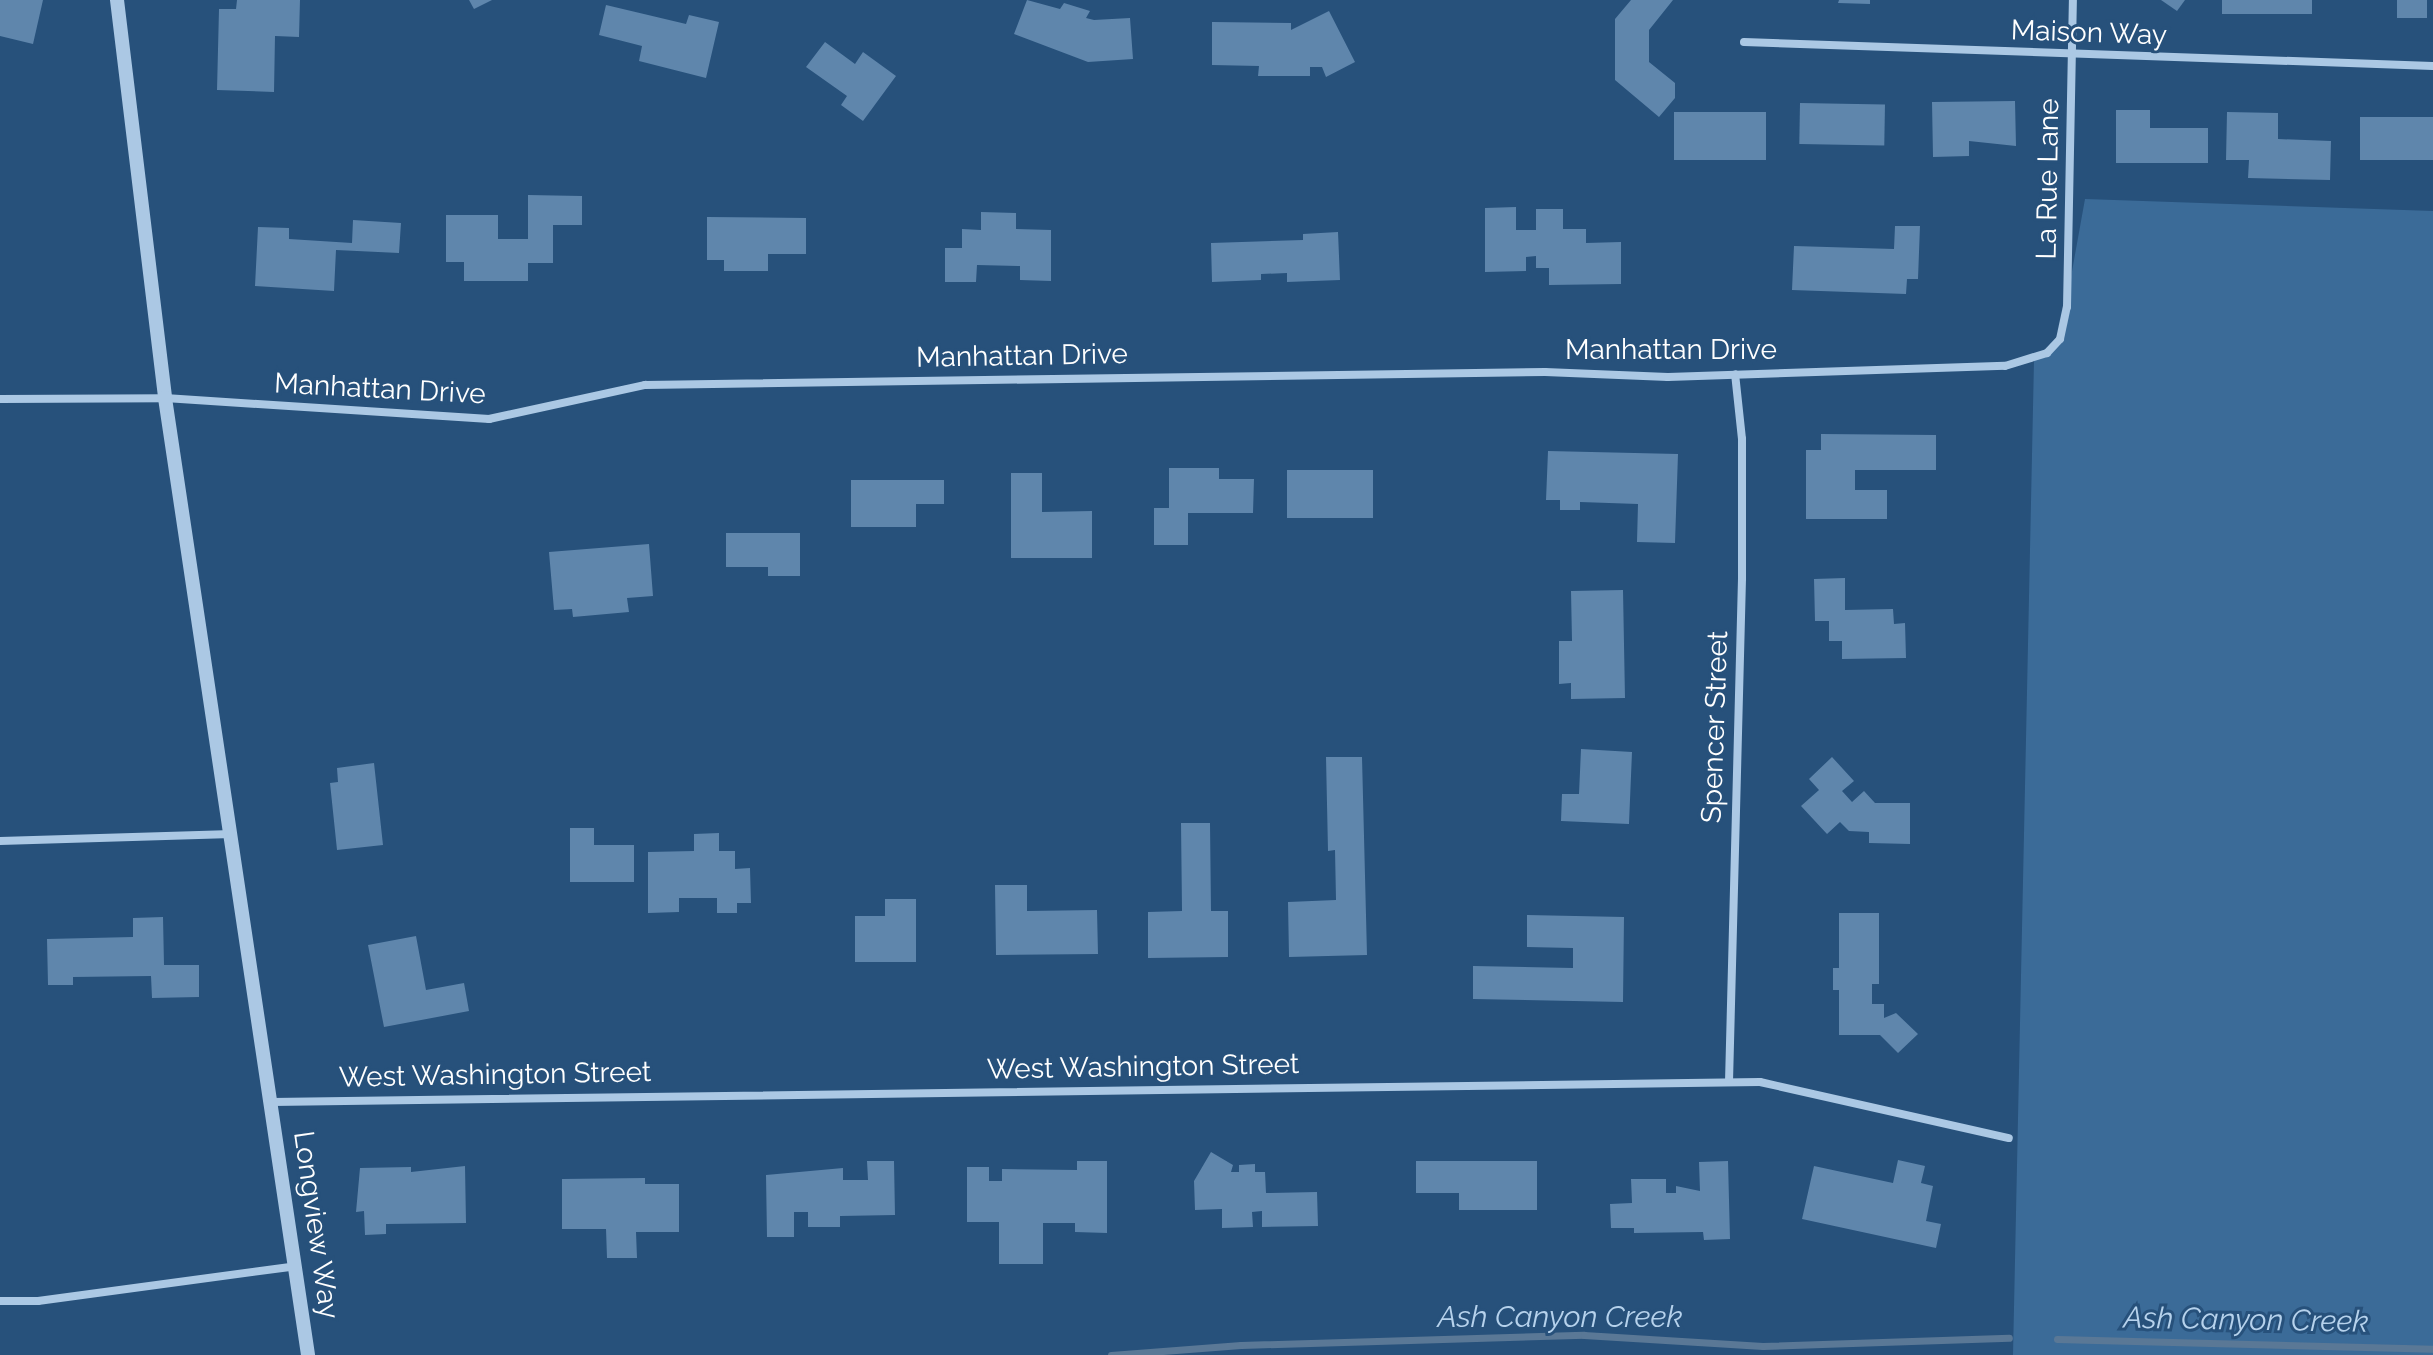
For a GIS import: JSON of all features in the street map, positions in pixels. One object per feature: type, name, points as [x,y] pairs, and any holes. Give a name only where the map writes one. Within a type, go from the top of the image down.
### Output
[{"type":"street","name":"Longview Way","points":[[117,0],[165,398],[233,834],[308,1355]]},
{"type":"street","name":"La Rue Lane","points":[[2047,353],[2060,339],[2067,307],[2073,0]]},
{"type":"street","name":"Maison Way","points":[[1744,42],[2433,66]]},
{"type":"street","name":"Manhattan Drive","points":[[0,399],[165,398],[489,419],[645,385],[1497,372],[1735,374],[2005,366],[2047,353]]},
{"type":"street","name":"Spencer Street","points":[[1729,1082],[1742,578],[1742,439],[1735,374]]},
{"type":"street","points":[[0,841],[233,834]]},
{"type":"street","name":"West Washington Street","points":[[272,1102],[1760,1082],[2009,1138]]},
{"type":"street","points":[[0,1301],[38,1301],[296,1266]]},
{"type":"shaded area","points":[[2085,199],[2433,211],[2433,1355],[2013,1355],[2034,360],[2060,338]]},
{"type":"building","points":[[0,0],[43,0],[33,44],[0,36]]},
{"type":"building","points":[[237,0],[300,0],[299,37],[275,36],[274,92],[217,90],[219,9],[236,9]]},
{"type":"building","points":[[469,0],[492,0],[474,9]]},
{"type":"building","points":[[1027,0],[1060,9],[1064,3],[1090,11],[1086,18],[1094,20],[1130,18],[1133,59],[1088,62],[1014,34]]},
{"type":"building","points":[[1631,0],[1673,0],[1649,30],[1649,62],[1675,83],[1675,98],[1659,117],[1615,80],[1615,19]]},
{"type":"building","points":[[1839,0],[1870,0],[1870,4],[1838,3]]},
{"type":"building","points":[[2161,0],[2185,0],[2177,11]]},
{"type":"building","points":[[2222,0],[2312,0],[2312,14],[2222,14]]},
{"type":"building","points":[[2397,0],[2427,0],[2427,18],[2397,18]]},
{"type":"building","points":[[606,5],[686,24],[689,15],[719,22],[706,78],[639,61],[642,46],[599,35]]},
{"type":"building","points":[[1329,11],[1355,62],[1326,77],[1322,67],[1310,67],[1310,76],[1258,76],[1259,66],[1212,65],[1212,22],[1291,23],[1291,30]]},
{"type":"building","points":[[825,42],[855,64],[863,52],[896,76],[863,121],[841,105],[847,96],[806,67]]},
{"type":"building","points":[[2015,101],[2016,146],[1969,141],[1969,156],[1933,157],[1932,102]]},
{"type":"building","points":[[1800,103],[1885,104],[1884,145],[1799,144]]},
{"type":"building","points":[[2116,110],[2150,110],[2150,128],[2208,128],[2208,163],[2116,163]]},
{"type":"building","points":[[1674,112],[1766,112],[1766,160],[1674,160]]},
{"type":"building","points":[[2227,112],[2278,113],[2278,139],[2331,141],[2330,180],[2248,178],[2249,160],[2226,160]]},
{"type":"building","points":[[2360,117],[2433,117],[2433,160],[2360,160]]},
{"type":"building","points":[[528,195],[582,196],[582,225],[553,225],[553,263],[528,263],[528,281],[464,281],[464,262],[446,262],[446,215],[498,215],[498,239],[528,239]]},
{"type":"building","points":[[1516,207],[1516,230],[1536,230],[1536,209],[1563,209],[1563,229],[1586,229],[1586,243],[1621,242],[1621,284],[1549,285],[1549,268],[1536,268],[1536,256],[1526,257],[1526,271],[1485,272],[1485,208]]},
{"type":"building","points":[[981,212],[1016,213],[1016,229],[1051,230],[1051,281],[1020,280],[1020,266],[977,265],[976,282],[945,282],[945,248],[962,248],[962,229],[981,230]]},
{"type":"building","points":[[707,217],[806,218],[806,254],[768,254],[768,271],[724,271],[724,260],[707,260]]},
{"type":"building","points":[[353,220],[401,223],[399,253],[336,250],[334,291],[255,286],[258,227],[289,228],[289,239],[352,243]]},
{"type":"building","points":[[1895,226],[1920,226],[1918,279],[1907,279],[1906,294],[1792,290],[1794,246],[1894,249]]},
{"type":"building","points":[[1338,232],[1340,280],[1287,282],[1287,273],[1261,274],[1261,280],[1212,282],[1211,243],[1303,240],[1303,234]]},
{"type":"building","points":[[1821,434],[1936,435],[1936,470],[1855,470],[1855,490],[1887,490],[1887,519],[1806,519],[1806,450],[1821,450]]},
{"type":"building","points":[[1548,451],[1678,454],[1675,543],[1637,542],[1638,504],[1580,502],[1580,510],[1560,510],[1560,500],[1546,500]]},
{"type":"building","points":[[1169,468],[1219,468],[1219,479],[1254,479],[1253,513],[1188,513],[1188,545],[1154,545],[1154,508],[1169,508]]},
{"type":"building","points":[[1287,470],[1373,470],[1373,518],[1287,518]]},
{"type":"building","points":[[1011,473],[1042,473],[1042,512],[1092,511],[1092,558],[1011,558]]},
{"type":"building","points":[[851,480],[944,480],[944,504],[916,504],[916,527],[851,527]]},
{"type":"building","points":[[726,533],[800,533],[800,576],[768,576],[768,567],[726,567]]},
{"type":"building","points":[[649,544],[653,596],[627,598],[629,612],[573,617],[572,609],[554,610],[549,552]]},
{"type":"building","points":[[1845,578],[1845,610],[1893,609],[1894,624],[1905,623],[1906,658],[1842,659],[1842,641],[1829,641],[1829,621],[1815,621],[1814,579]]},
{"type":"building","points":[[1623,590],[1625,698],[1571,699],[1571,683],[1559,684],[1559,641],[1572,641],[1571,591]]},
{"type":"building","points":[[1581,749],[1632,752],[1629,824],[1561,821],[1562,794],[1579,794]]},
{"type":"building","points":[[1326,757],[1362,757],[1367,955],[1289,957],[1288,902],[1336,900],[1335,850],[1328,851]]},
{"type":"building","points":[[1832,757],[1854,781],[1842,791],[1852,802],[1864,791],[1875,803],[1910,803],[1910,844],[1869,843],[1869,832],[1849,831],[1840,822],[1827,834],[1801,806],[1819,790],[1809,779]]},
{"type":"building","points":[[374,763],[383,845],[337,850],[330,783],[338,782],[337,768]]},
{"type":"building","points":[[1181,823],[1210,823],[1211,911],[1228,911],[1228,957],[1148,958],[1148,912],[1182,911]]},
{"type":"building","points":[[570,828],[594,828],[594,845],[634,845],[634,882],[570,882]]},
{"type":"building","points":[[719,833],[719,851],[735,851],[735,869],[750,868],[751,903],[737,903],[737,913],[717,913],[717,898],[679,898],[679,912],[648,913],[648,852],[694,851],[694,834]]},
{"type":"building","points":[[995,885],[1027,885],[1027,911],[1097,910],[1098,954],[996,955]]},
{"type":"building","points":[[885,899],[916,899],[916,962],[855,962],[855,916],[885,916]]},
{"type":"building","points":[[1839,913],[1879,913],[1879,984],[1872,984],[1872,1004],[1884,1004],[1884,1018],[1896,1013],[1918,1034],[1898,1053],[1880,1035],[1839,1035],[1839,990],[1833,990],[1833,968],[1839,968]]},
{"type":"building","points":[[1527,915],[1624,917],[1623,1002],[1473,999],[1473,966],[1573,968],[1573,948],[1527,947]]},
{"type":"building","points":[[163,917],[164,965],[199,965],[199,997],[152,998],[151,976],[73,977],[73,985],[48,985],[47,939],[133,937],[133,918]]},
{"type":"building","points":[[416,936],[426,990],[464,983],[469,1011],[384,1027],[368,945]]},
{"type":"building","points":[[1211,1152],[1233,1165],[1231,1172],[1239,1172],[1239,1165],[1255,1164],[1255,1172],[1265,1172],[1266,1193],[1317,1192],[1318,1226],[1262,1227],[1262,1211],[1252,1212],[1253,1227],[1222,1228],[1222,1209],[1195,1210],[1194,1181]]},
{"type":"building","points":[[1898,1160],[1925,1166],[1921,1183],[1933,1186],[1926,1221],[1941,1224],[1936,1248],[1802,1219],[1814,1166],[1893,1183]]},
{"type":"building","points":[[867,1161],[894,1161],[895,1215],[840,1216],[840,1227],[808,1227],[808,1212],[794,1212],[794,1237],[767,1237],[766,1175],[843,1168],[843,1180],[868,1180]]},
{"type":"building","points":[[1077,1161],[1107,1161],[1107,1233],[1075,1232],[1075,1223],[1043,1223],[1043,1264],[999,1264],[999,1222],[967,1222],[967,1167],[989,1167],[989,1181],[1002,1181],[1002,1169],[1077,1170]]},
{"type":"building","points":[[1416,1161],[1537,1161],[1537,1210],[1459,1210],[1459,1193],[1416,1193]]},
{"type":"building","points":[[1728,1161],[1730,1239],[1704,1240],[1703,1232],[1634,1233],[1634,1228],[1611,1228],[1610,1204],[1632,1203],[1631,1179],[1666,1179],[1666,1193],[1676,1193],[1676,1186],[1700,1191],[1699,1162]]},
{"type":"building","points":[[465,1166],[466,1223],[386,1224],[386,1234],[365,1235],[364,1211],[356,1212],[360,1168],[411,1167],[411,1172]]},
{"type":"building","points":[[645,1178],[645,1184],[679,1184],[679,1232],[636,1232],[637,1258],[607,1258],[606,1229],[562,1229],[562,1179]]},
{"type":"waterway","name":"Ash Canyon Creek","points":[[1111,1355],[1241,1345],[1584,1335],[1763,1346],[2009,1338]]},
{"type":"waterway","name":"Ash Canyon Creek","points":[[2057,1339],[2433,1349]]}]
